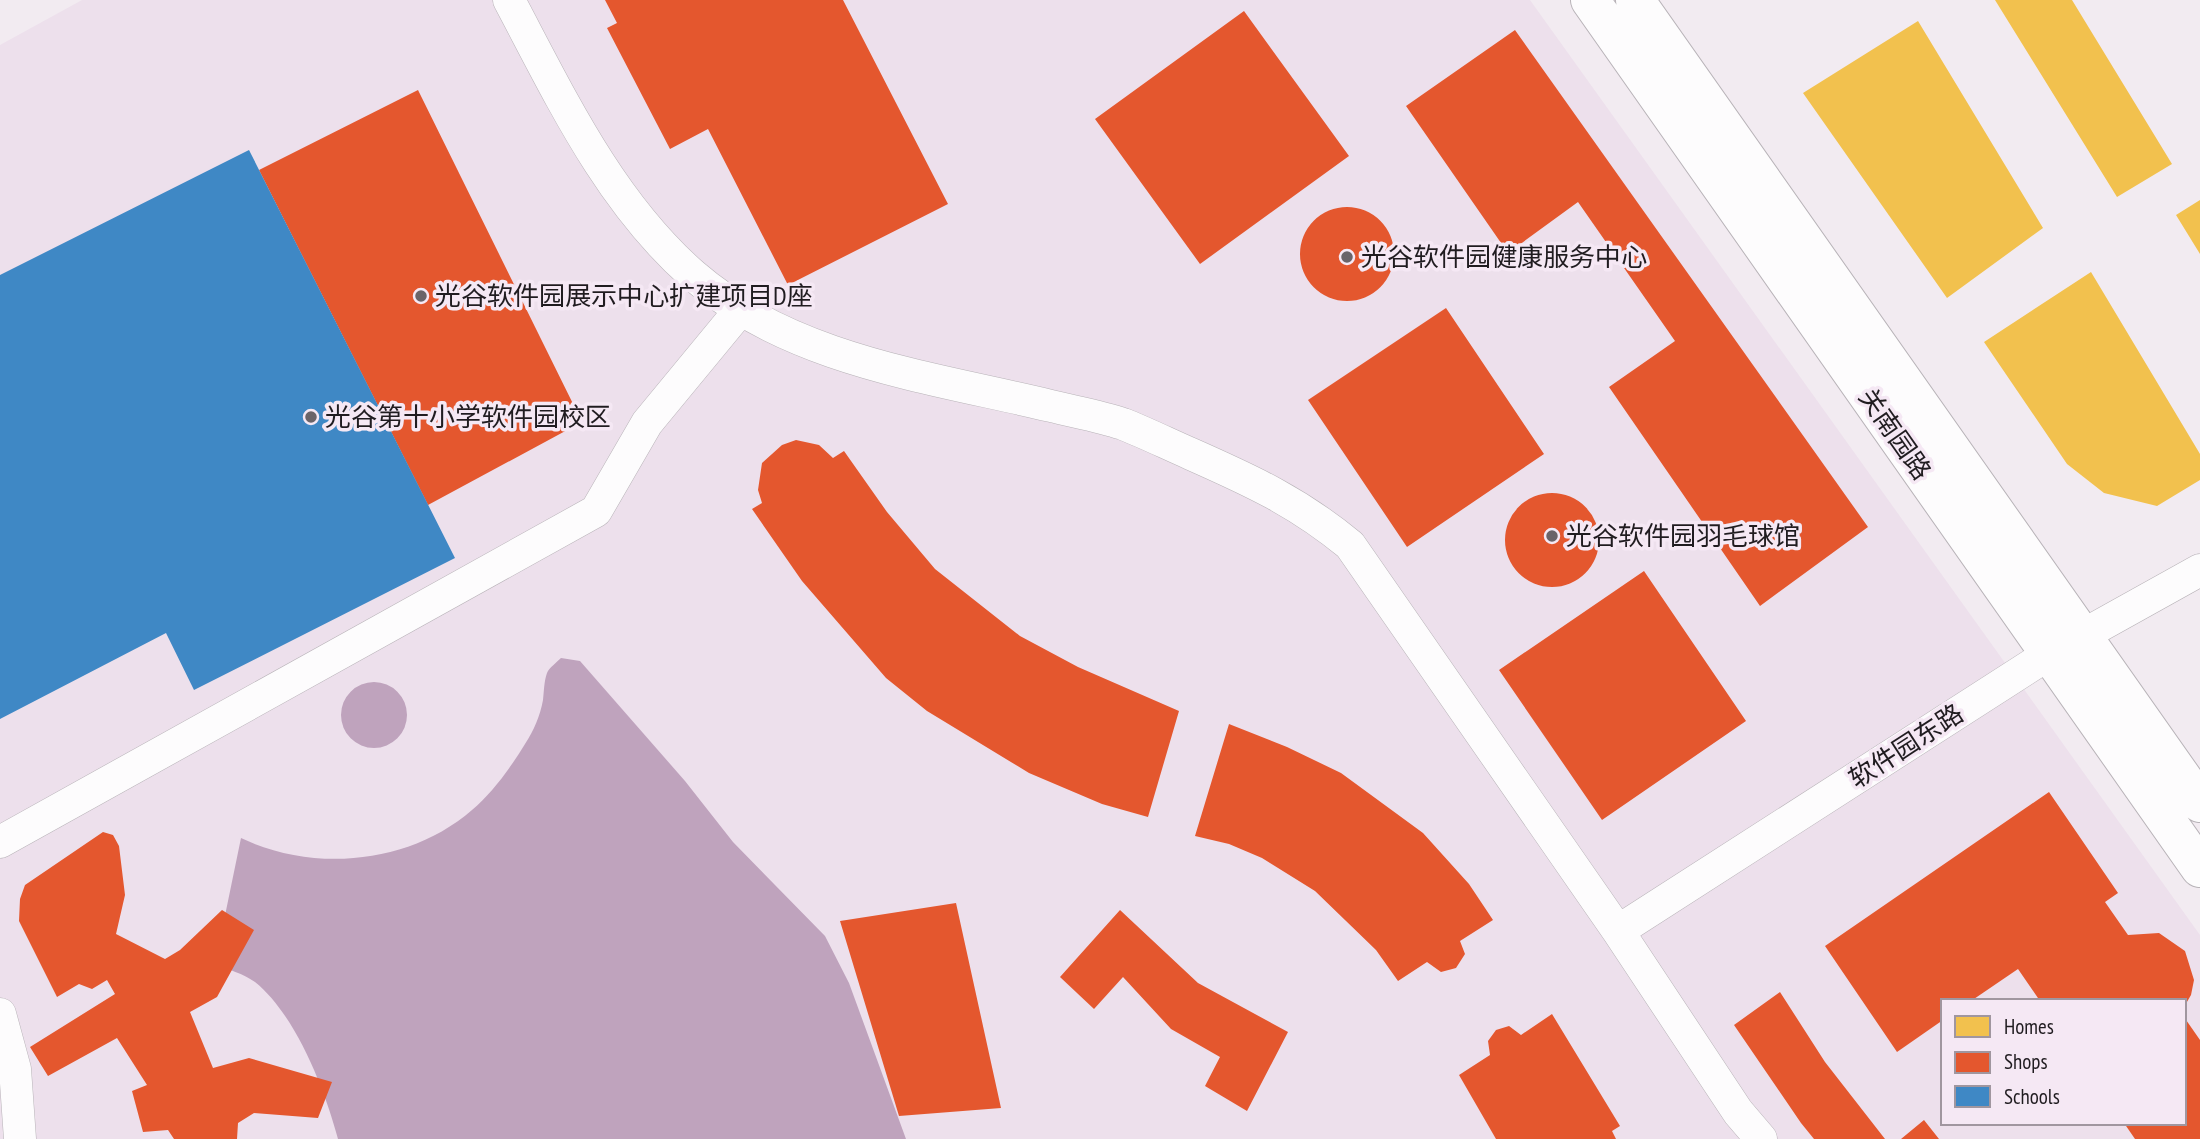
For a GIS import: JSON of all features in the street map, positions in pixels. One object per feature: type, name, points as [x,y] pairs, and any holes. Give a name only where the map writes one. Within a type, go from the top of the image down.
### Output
[{"type":"main road","name":"关南园路","points":[[1590,0],[2200,869]]},
{"type":"main road","name":"关南园路","points":[[1635,0],[2200,803]]},
{"type":"street","points":[[509,0],[576,127],[650,233],[694,276],[741,309],[798,340],[862,360],[1122,424],[1256,484],[1313,514],[1350,545],[1618,930],[1738,1112],[1761,1139]]},
{"type":"street","points":[[0,842],[597,511],[647,423],[741,309]]},
{"type":"street","name":"软件园东路","points":[[1618,930],[2049,654],[2200,570]]},
{"type":"street","points":[[0,1014],[15,1069],[20,1139]]},
{"type":"shaded area","points":[[82,0],[1530,0],[2200,935],[2200,1139],[0,1139],[0,45]]},
{"type":"shaded area","points":[[561,658],[580,661],[685,781],[733,842],[825,936],[849,983],[906,1139],[338,1139],[317,1076],[296,1033],[283,1014],[255,982],[215,964],[241,838],[269,849],[330,859],[391,852],[420,842],[447,828],[480,803],[514,761],[538,717],[547,673]]},
{"type":"shaded area","points":[[367,682],[381,682],[393,687],[402,696],[407,715],[405,728],[398,739],[381,748],[367,748],[355,743],[346,734],[341,722],[341,708],[346,696],[355,687]]},
{"type":"building: Homes","points":[[1995,0],[2072,0],[2172,164],[2117,197]]},
{"type":"building: Homes","points":[[1918,21],[2043,228],[1947,298],[1803,93]]},
{"type":"building: Homes","points":[[2200,200],[2200,254],[2176,215]]},
{"type":"building: Homes","points":[[2091,272],[2200,454],[2200,480],[2157,506],[2104,493],[2067,464],[1984,342]]},
{"type":"building: Shops","points":[[605,0],[843,0],[948,204],[788,285],[708,129],[670,149],[607,28],[617,23]]},
{"type":"building: Shops","points":[[1244,11],[1349,156],[1200,264],[1095,119]]},
{"type":"building: Shops","points":[[1515,30],[1868,527],[1760,606],[1609,387],[1675,341],[1578,202],[1508,253],[1406,106]]},
{"type":"building: Shops","name":"光谷软件园展示中心扩建项目D座","points":[[418,90],[582,422],[428,505],[259,170]]},
{"type":"building: Shops","name":"光谷软件园健康服务中心","points":[[1347,207],[1365,211],[1380,221],[1390,236],[1394,254],[1390,272],[1380,287],[1365,297],[1347,301],[1329,297],[1314,287],[1304,272],[1300,254],[1304,236],[1314,221],[1329,211]]},
{"type":"building: Shops","points":[[1446,308],[1544,454],[1407,547],[1308,400]]},
{"type":"building: Shops","points":[[796,440],[819,445],[833,458],[844,451],[887,512],[935,569],[1020,636],[1078,667],[1179,711],[1148,817],[1102,804],[1029,773],[927,711],[886,678],[802,581],[752,509],[762,503],[758,490],[762,463],[782,445]]},
{"type":"building: Shops","name":"光谷软件园羽毛球馆","points":[[1552,493],[1570,497],[1585,507],[1595,522],[1599,540],[1595,558],[1585,573],[1570,583],[1552,587],[1534,583],[1519,573],[1509,558],[1505,540],[1509,522],[1519,507],[1534,497]]},
{"type":"building: Shops","points":[[1644,571],[1746,721],[1602,820],[1499,670]]},
{"type":"building: Shops","points":[[1229,724],[1287,747],[1341,773],[1423,833],[1469,884],[1493,920],[1460,941],[1465,954],[1456,968],[1441,972],[1427,962],[1398,981],[1376,950],[1315,891],[1262,858],[1229,844],[1195,836]]},
{"type":"building: Shops","points":[[2049,792],[2118,893],[2105,902],[2128,935],[2159,933],[2185,951],[2194,980],[2186,1004],[2186,999],[2039,999],[2018,969],[1974,999],[1941,999],[1941,1021],[1897,1052],[1825,946]]},
{"type":"building: Shops","points":[[103,832],[113,835],[119,846],[125,895],[116,934],[165,959],[180,950],[222,910],[254,930],[217,997],[190,1012],[213,1068],[249,1058],[332,1082],[318,1118],[254,1113],[238,1123],[237,1139],[174,1139],[168,1130],[143,1132],[132,1091],[147,1085],[117,1038],[48,1076],[30,1047],[115,994],[107,980],[92,989],[79,984],[57,997],[19,921],[20,899],[25,885]]},
{"type":"building: Shops","points":[[956,903],[1001,1108],[899,1116],[840,921]]},
{"type":"building: Shops","points":[[1120,910],[1198,983],[1288,1032],[1247,1111],[1205,1086],[1220,1057],[1171,1029],[1123,977],[1094,1009],[1060,977]]},
{"type":"building: Shops","points":[[1780,992],[1825,1062],[1885,1139],[1814,1139],[1801,1123],[1734,1025]]},
{"type":"building: Shops","points":[[1552,1014],[1620,1126],[1612,1131],[1616,1139],[1496,1139],[1459,1075],[1490,1055],[1488,1041],[1496,1030],[1509,1026],[1521,1035]]},
{"type":"building: Shops","points":[[2186,1020],[2200,1040],[2200,1139],[2135,1139],[2125,1125],[2186,1125]]},
{"type":"building: Shops","points":[[1924,1120],[1939,1139],[1901,1139]]},
{"type":"building: Schools","points":[[249,150],[455,558],[194,690],[166,633],[0,719],[0,275]]},
{"type":"place","name":"光谷软件园健康服务中心","points":[[1347,257]]},
{"type":"place","name":"光谷软件园展示中心扩建项目D座","points":[[421,296]]},
{"type":"place","name":"光谷第十小学软件园校区","points":[[311,417]]},
{"type":"place","name":"光谷软件园羽毛球馆","points":[[1552,536]]}]
